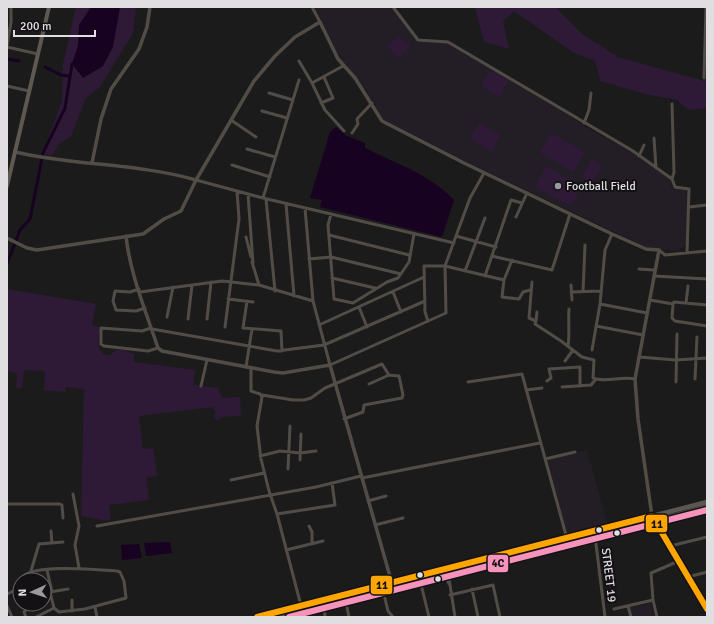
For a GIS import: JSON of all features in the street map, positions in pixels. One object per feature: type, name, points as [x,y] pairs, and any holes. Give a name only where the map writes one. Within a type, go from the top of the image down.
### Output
[{"type":"main road","points":[[7,186],[49,7]]},
{"type":"main road","points":[[567,540],[595,536],[707,502]]},
{"type":"main road","points":[[257,617],[274,616],[653,518],[707,507]]},
{"type":"main road","points":[[653,518],[707,609]]},
{"type":"main road","points":[[302,608],[324,605],[345,597],[383,590],[393,585]]},
{"type":"street","points":[[11,7],[11,22],[7,46],[38,54]]},
{"type":"street","points":[[92,163],[101,119],[111,89],[139,48],[147,27],[150,7]]},
{"type":"street","points":[[312,7],[332,48],[343,66],[355,78],[382,121],[484,173],[646,249],[658,250],[665,255],[707,251]]},
{"type":"street","points":[[393,7],[414,37],[418,40],[448,42],[522,84],[639,156],[672,179],[675,187],[689,189],[687,253]]},
{"type":"street","points":[[704,78],[706,7]]},
{"type":"street","points":[[7,238],[32,250],[40,250],[146,234],[164,219],[181,211],[196,180],[254,81],[275,56],[295,38],[320,22]]},
{"type":"street","points":[[298,61],[312,83],[321,103],[330,117],[344,131]]},
{"type":"street","points":[[312,83],[343,66]]},
{"type":"street","points":[[321,103],[333,98],[324,77]]},
{"type":"street","points":[[275,291],[265,199],[275,157],[299,80]]},
{"type":"street","points":[[7,86],[29,91]]},
{"type":"street","points":[[269,93],[293,100]]},
{"type":"street","points":[[584,123],[588,116],[591,93]]},
{"type":"street","points":[[352,133],[358,124],[357,119],[372,104]]},
{"type":"street","points":[[672,104],[674,172],[672,179]]},
{"type":"street","points":[[262,111],[287,118]]},
{"type":"street","points":[[231,120],[256,137]]},
{"type":"street","points":[[654,138],[656,168]]},
{"type":"street","points":[[639,156],[644,145]]},
{"type":"street","points":[[247,149],[275,157]]},
{"type":"street","points":[[15,152],[45,158],[157,170],[265,199],[454,243]]},
{"type":"street","points":[[232,165],[270,176]]},
{"type":"street","points":[[424,302],[324,345],[282,351],[272,351],[249,347],[152,328],[142,331],[101,328],[101,344],[104,346],[148,351],[158,348],[166,352],[283,373],[330,365],[446,314],[445,266],[470,198],[484,173]]},
{"type":"street","points":[[224,327],[239,219],[237,191]]},
{"type":"street","points":[[516,217],[527,193]]},
{"type":"street","points":[[248,194],[253,263]]},
{"type":"street","points":[[485,276],[511,200],[522,203]]},
{"type":"street","points":[[286,204],[294,296]]},
{"type":"street","points":[[689,207],[707,205]]},
{"type":"street","points":[[306,208],[313,301],[344,419],[393,585]]},
{"type":"street","points":[[331,214],[328,225],[334,300],[353,303],[375,288],[398,278],[409,262],[409,255],[414,234]]},
{"type":"street","points":[[492,256],[552,270],[570,214]]},
{"type":"street","points":[[465,272],[485,218]]},
{"type":"street","points":[[592,350],[600,304],[605,250],[612,234]]},
{"type":"street","points":[[329,235],[409,255]]},
{"type":"street","points":[[126,236],[127,250],[158,348]]},
{"type":"street","points":[[456,236],[496,247]]},
{"type":"street","points":[[246,237],[259,285]]},
{"type":"street","points":[[583,292],[585,245]]},
{"type":"street","points":[[653,518],[638,419],[635,379],[658,250]]},
{"type":"street","points":[[309,260],[331,257],[401,274]]},
{"type":"street","points":[[512,260],[504,280],[501,295],[503,298],[519,299],[523,292],[530,290]]},
{"type":"street","points":[[428,321],[424,302],[424,266],[445,266],[465,272],[504,280]]},
{"type":"street","points":[[639,269],[654,270]]},
{"type":"street","points":[[654,276],[707,279]]},
{"type":"street","points":[[319,325],[424,277]]},
{"type":"street","points":[[332,278],[375,288]]},
{"type":"street","points":[[207,319],[211,282]]},
{"type":"street","points":[[145,308],[136,311],[116,310],[113,301],[115,291],[130,292],[211,282],[231,282],[259,285],[275,291],[313,301]]},
{"type":"street","points":[[532,282],[530,290],[529,318],[536,321]]},
{"type":"street","points":[[188,319],[192,285]]},
{"type":"street","points":[[571,285],[572,300]]},
{"type":"street","points":[[686,303],[688,286]]},
{"type":"street","points":[[168,317],[173,287]]},
{"type":"street","points":[[572,292],[601,291]]},
{"type":"street","points":[[392,292],[401,312]]},
{"type":"street","points":[[228,299],[253,302]]},
{"type":"street","points":[[650,300],[674,304],[674,302],[707,305],[707,302]]},
{"type":"street","points":[[246,302],[243,328],[281,331],[282,351]]},
{"type":"street","points":[[600,304],[647,313]]},
{"type":"street","points":[[674,304],[672,318],[675,321],[707,326]]},
{"type":"street","points":[[359,307],[367,327]]},
{"type":"street","points":[[568,346],[570,333],[568,328],[569,309]]},
{"type":"street","points":[[537,312],[535,324],[582,357],[594,360],[593,377],[604,380],[621,377],[635,379]]},
{"type":"street","points":[[596,326],[644,335]]},
{"type":"street","points":[[246,367],[252,329]]},
{"type":"street","points":[[676,382],[677,334]]},
{"type":"street","points":[[695,379],[697,337]]},
{"type":"street","points":[[565,361],[573,350]]},
{"type":"street","points":[[639,357],[676,360],[696,360],[707,358]]},
{"type":"street","points":[[201,386],[207,360]]},
{"type":"street","points":[[251,368],[251,391],[262,395],[293,400],[304,400],[382,364],[389,375]]},
{"type":"street","points":[[547,380],[551,378],[549,369],[580,367],[580,386]]},
{"type":"street","points":[[468,382],[522,374],[567,540]]},
{"type":"street","points":[[344,419],[363,412],[364,405],[402,398],[403,395],[398,376],[389,375],[369,384]]},
{"type":"street","points":[[562,387],[591,385],[596,379]]},
{"type":"street","points":[[526,390],[542,388]]},
{"type":"street","points":[[262,395],[257,426],[260,456],[270,495],[278,514],[304,617]]},
{"type":"street","points":[[288,469],[290,426]]},
{"type":"street","points":[[300,460],[301,434]]},
{"type":"street","points":[[97,526],[270,495],[540,443]]},
{"type":"street","points":[[260,456],[280,451],[300,453],[316,451]]},
{"type":"street","points":[[545,459],[575,452]]},
{"type":"street","points":[[231,480],[264,473]]},
{"type":"street","points":[[278,514],[335,505],[332,483]]},
{"type":"street","points":[[73,494],[79,526],[75,545],[79,568]]},
{"type":"street","points":[[368,501],[386,496]]},
{"type":"street","points":[[7,504],[60,504],[62,505],[63,518]]},
{"type":"street","points":[[375,525],[403,518]]},
{"type":"street","points":[[309,526],[312,532],[312,543]]},
{"type":"street","points":[[51,531],[52,543]]},
{"type":"street","name":"STREET 19","points":[[595,536],[606,617]]},
{"type":"street","points":[[670,546],[707,537]]},
{"type":"street","points":[[286,550],[323,541]]},
{"type":"street","points":[[52,597],[55,611],[60,612],[96,607],[126,598],[122,575],[117,571],[79,568],[31,571],[38,545],[63,542]]},
{"type":"street","points":[[657,617],[653,600],[651,573],[679,561]]},
{"type":"street","points":[[446,571],[455,617]]},
{"type":"street","points":[[688,577],[707,572]]},
{"type":"street","points":[[419,578],[429,617]]},
{"type":"street","points":[[450,595],[493,584],[500,617]]},
{"type":"street","points":[[52,592],[68,589]]},
{"type":"street","points":[[472,589],[478,617]]},
{"type":"street","points":[[383,590],[388,611],[393,617]]},
{"type":"street","points":[[345,597],[349,617]]},
{"type":"street","points":[[72,600],[72,611]]},
{"type":"street","points":[[614,609],[653,600]]},
{"type":"street","points":[[324,605],[325,617]]},
{"type":"street","points":[[7,606],[12,617]]},
{"type":"street","points":[[628,606],[631,617]]},
{"type":"street","points":[[96,607],[97,617]]},
{"type":"street","points":[[36,617],[54,608]]},
{"type":"street","points":[[60,612],[61,617]]},
{"type":"shaded area","points":[[76,7],[136,7],[133,33],[100,87],[86,98],[71,136],[59,144],[52,155],[42,154],[62,101],[63,64]]},
{"type":"shaded area","points":[[91,7],[120,7],[113,47],[103,66],[83,78],[72,64],[78,45],[79,25]]},
{"type":"shaded area","points":[[315,7],[392,7],[417,41],[448,43],[533,92],[589,129],[632,152],[671,180],[671,188],[688,190],[687,244],[677,251],[646,247],[473,165],[383,119],[367,92],[340,59]]},
{"type":"shaded area","points":[[475,7],[555,7],[582,34],[618,57],[704,81],[707,80],[707,108],[689,110],[677,100],[645,94],[600,81],[595,61],[574,53],[514,11],[503,21],[509,49],[484,42]]},
{"type":"shaded area","points":[[400,36],[406,44],[408,42],[411,45],[398,59],[387,46]]},
{"type":"shaded area","points":[[490,70],[509,80],[499,97],[481,86]]},
{"type":"shaded area","points":[[479,123],[501,135],[492,151],[470,139]]},
{"type":"shaded area","points":[[336,127],[347,136],[365,143],[365,148],[400,164],[435,183],[454,200],[442,237],[320,207],[322,200],[310,198],[330,132]]},
{"type":"shaded area","points":[[551,133],[585,152],[573,172],[539,152]]},
{"type":"shaded area","points":[[592,159],[602,165],[592,183],[582,177]]},
{"type":"shaded area","name":"Football Field","points":[[546,166],[582,186],[571,206],[535,187]]},
{"type":"shaded area","points":[[7,289],[96,304],[92,325],[99,327],[99,345],[102,352],[110,355],[116,350],[124,350],[134,354],[134,362],[195,370],[193,385],[218,388],[222,398],[240,397],[241,416],[220,417],[218,422],[214,416],[216,413],[213,407],[139,416],[143,449],[153,448],[157,476],[146,478],[149,500],[109,505],[111,520],[81,516],[84,389],[66,387],[66,392],[44,390],[45,371],[24,370],[22,388],[16,388],[17,374],[7,370]]},
{"type":"shaded area","points":[[587,450],[608,526],[567,536],[546,459]]},
{"type":"shaded area","points":[[170,542],[172,553],[146,556],[144,543]]},
{"type":"shaded area","points":[[139,544],[142,558],[122,560],[121,545]]},
{"type":"shaded area","points":[[651,603],[654,617],[632,617],[630,607]]},
{"type":"waterway","points":[[7,59],[19,61]]},
{"type":"waterway","points":[[7,264],[20,230],[30,219],[43,153],[65,108],[72,64]]},
{"type":"waterway","points":[[45,67],[61,75],[69,76]]},
{"type":"transit line","name":"4C","points":[[289,617],[707,510]]},
{"type":"transit line","name":"11","points":[[257,617],[652,516],[707,609]]},
{"type":"place","name":"Football Field","points":[[558,186]]}]
